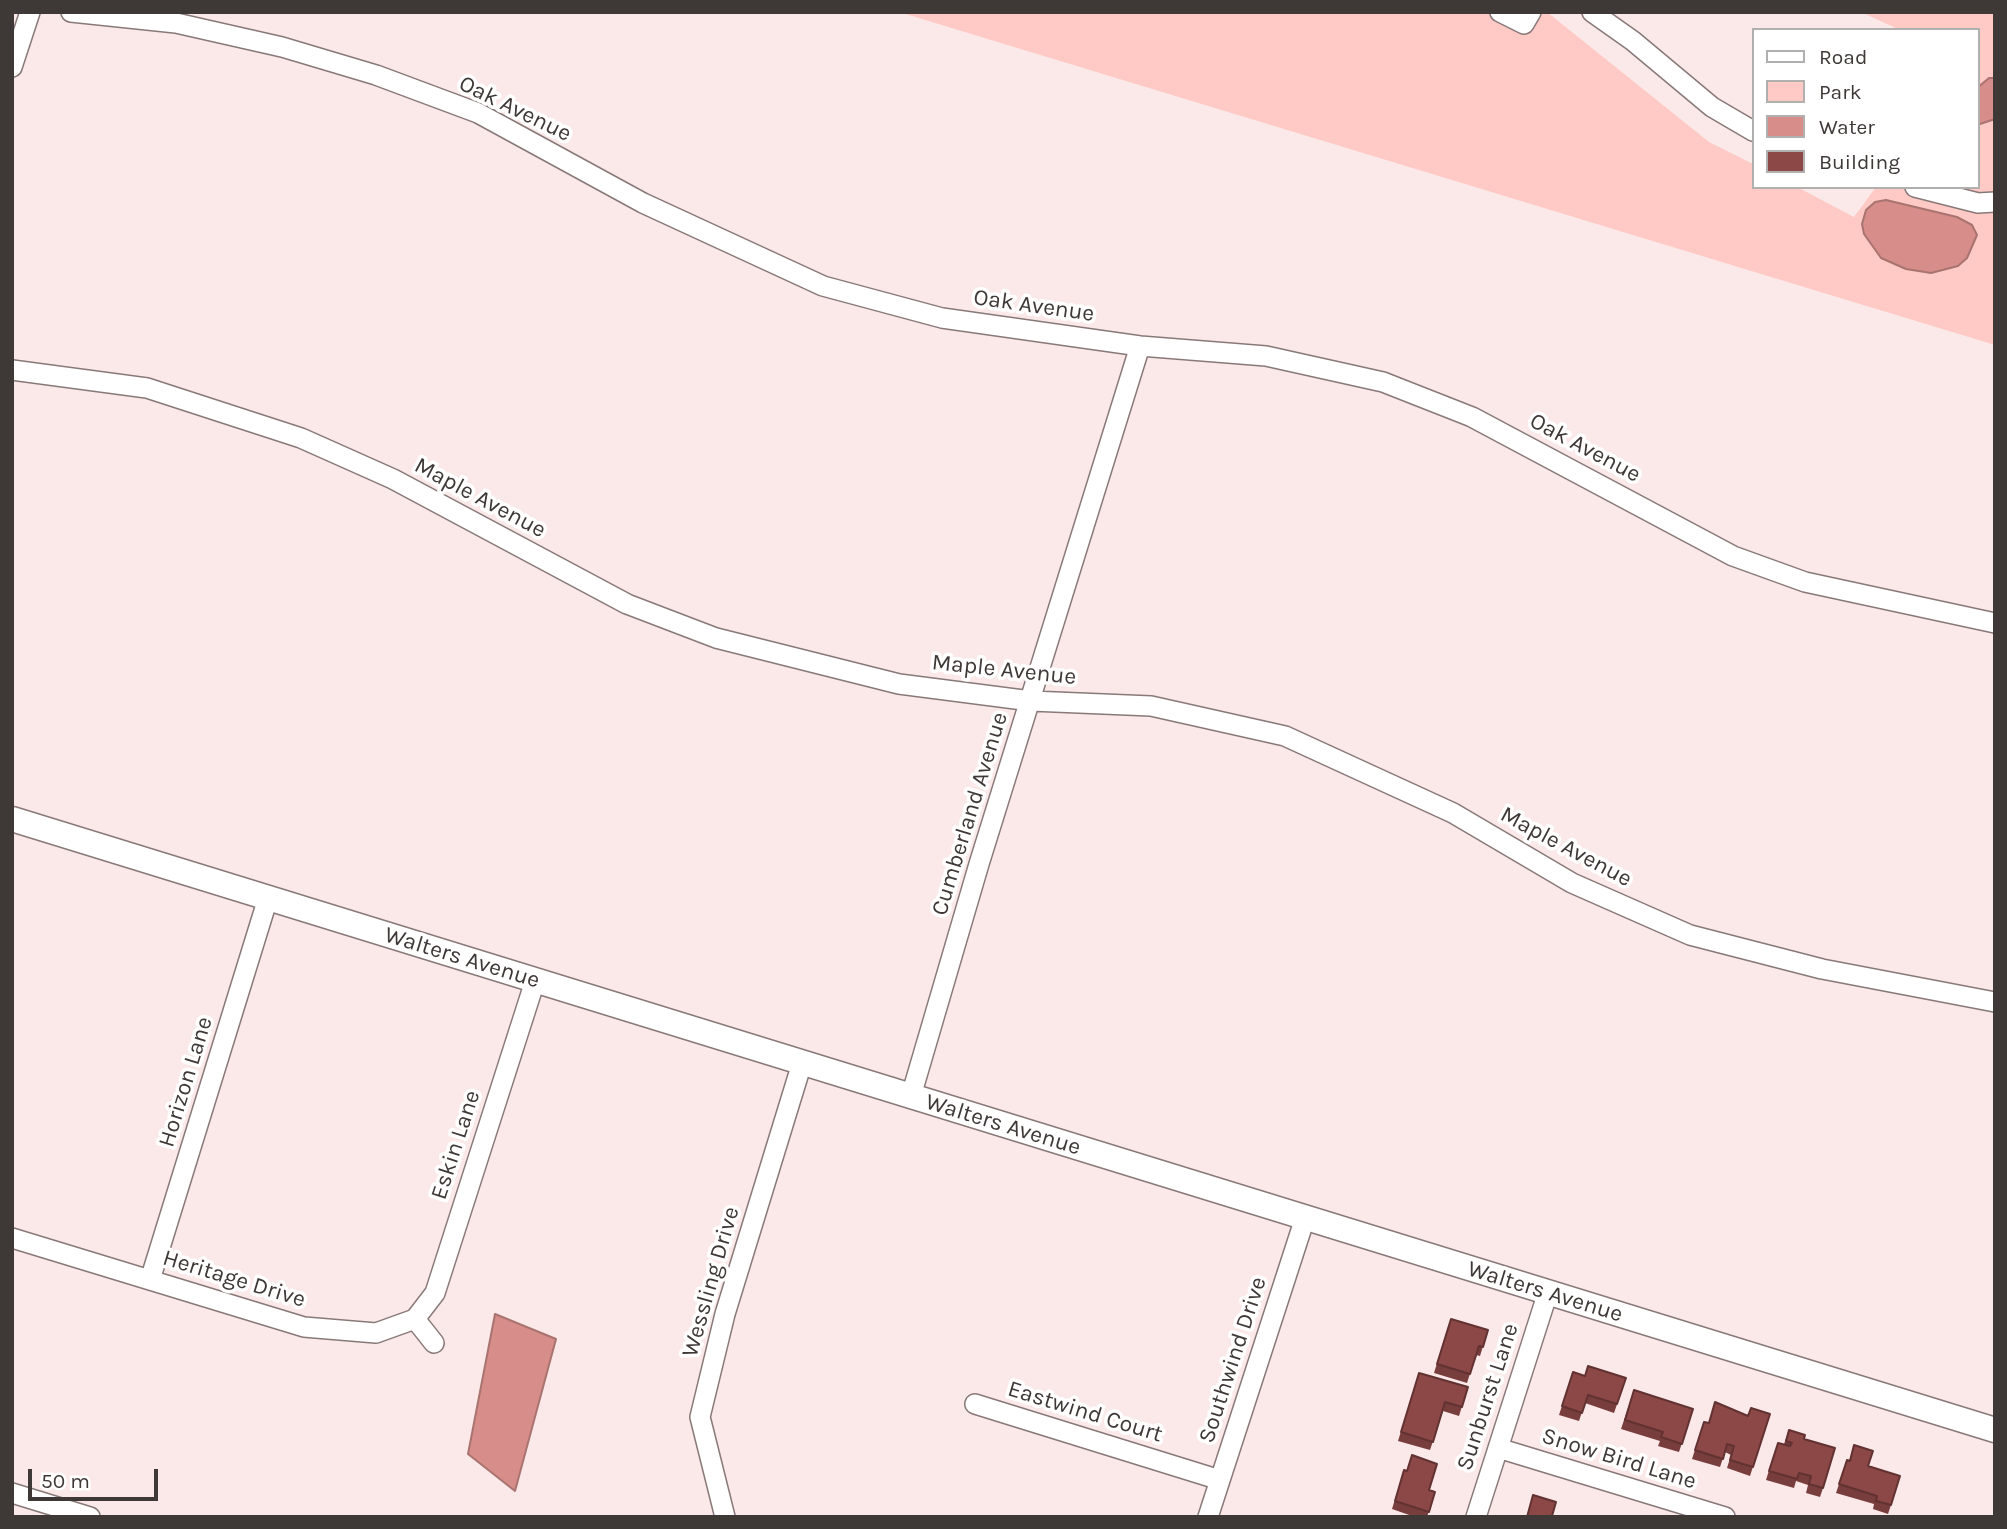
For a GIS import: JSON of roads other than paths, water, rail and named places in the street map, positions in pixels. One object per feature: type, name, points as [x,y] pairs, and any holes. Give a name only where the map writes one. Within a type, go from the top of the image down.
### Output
[{"type":"main road","name":"Walters Avenue","points":[[12,819],[1995,1430]]},
{"type":"street","points":[[12,67],[30,12],[37,12]]},
{"type":"street","name":"Oak Avenue","points":[[71,12],[176,23],[282,47],[414,89],[478,113],[643,202],[823,286],[942,318],[1140,346],[1266,356],[1383,382],[1472,416],[1733,556],[1805,582],[1995,623]]},
{"type":"street","points":[[1500,12],[1524,24],[1531,12]]},
{"type":"street","points":[[1592,12],[1633,41],[1712,107],[1752,130]]},
{"type":"street","points":[[1923,189],[1978,203],[1995,202]]},
{"type":"street","name":"Cumberland Avenue","points":[[911,1096],[979,864],[1140,346]]},
{"type":"street","name":"Maple Avenue","points":[[12,370],[147,388],[301,438],[393,479],[627,604],[716,638],[899,684],[1031,701],[1151,706],[1285,736],[1453,813],[1572,883],[1690,935],[1822,970],[1995,1002]]},
{"type":"street","name":"Horizon Lane","points":[[150,1280],[268,898]]},
{"type":"street","name":"Eskin Lane","points":[[415,1319],[435,1293],[535,981]]},
{"type":"street","name":"Wessling Drive","points":[[725,1517],[700,1417],[725,1314],[802,1063]]},
{"type":"street","name":"Southwind Drive","points":[[1208,1517],[1305,1218]]},
{"type":"street","name":"Heritage Drive","points":[[12,1238],[304,1327],[376,1333],[415,1319]]},
{"type":"street","name":"Sunburst Lane","points":[[1476,1517],[1548,1293]]},
{"type":"street","points":[[415,1319],[434,1343]]},
{"type":"street","name":"Eastwind Court","points":[[975,1404],[1220,1479]]},
{"type":"street","name":"Snow Bird Lane","points":[[1498,1448],[1725,1517]]},
{"type":"street","points":[[12,1493],[90,1517]]},
{"type":"water","points":[[1989,78],[1995,78],[1995,119],[1979,124],[1979,86]]},
{"type":"water","points":[[1886,200],[1957,217],[1972,225],[1977,235],[1967,258],[1958,266],[1931,273],[1906,269],[1881,258],[1864,234],[1862,224],[1866,210],[1875,202]]},
{"type":"water","points":[[495,1314],[556,1339],[515,1491],[468,1454]]}]
